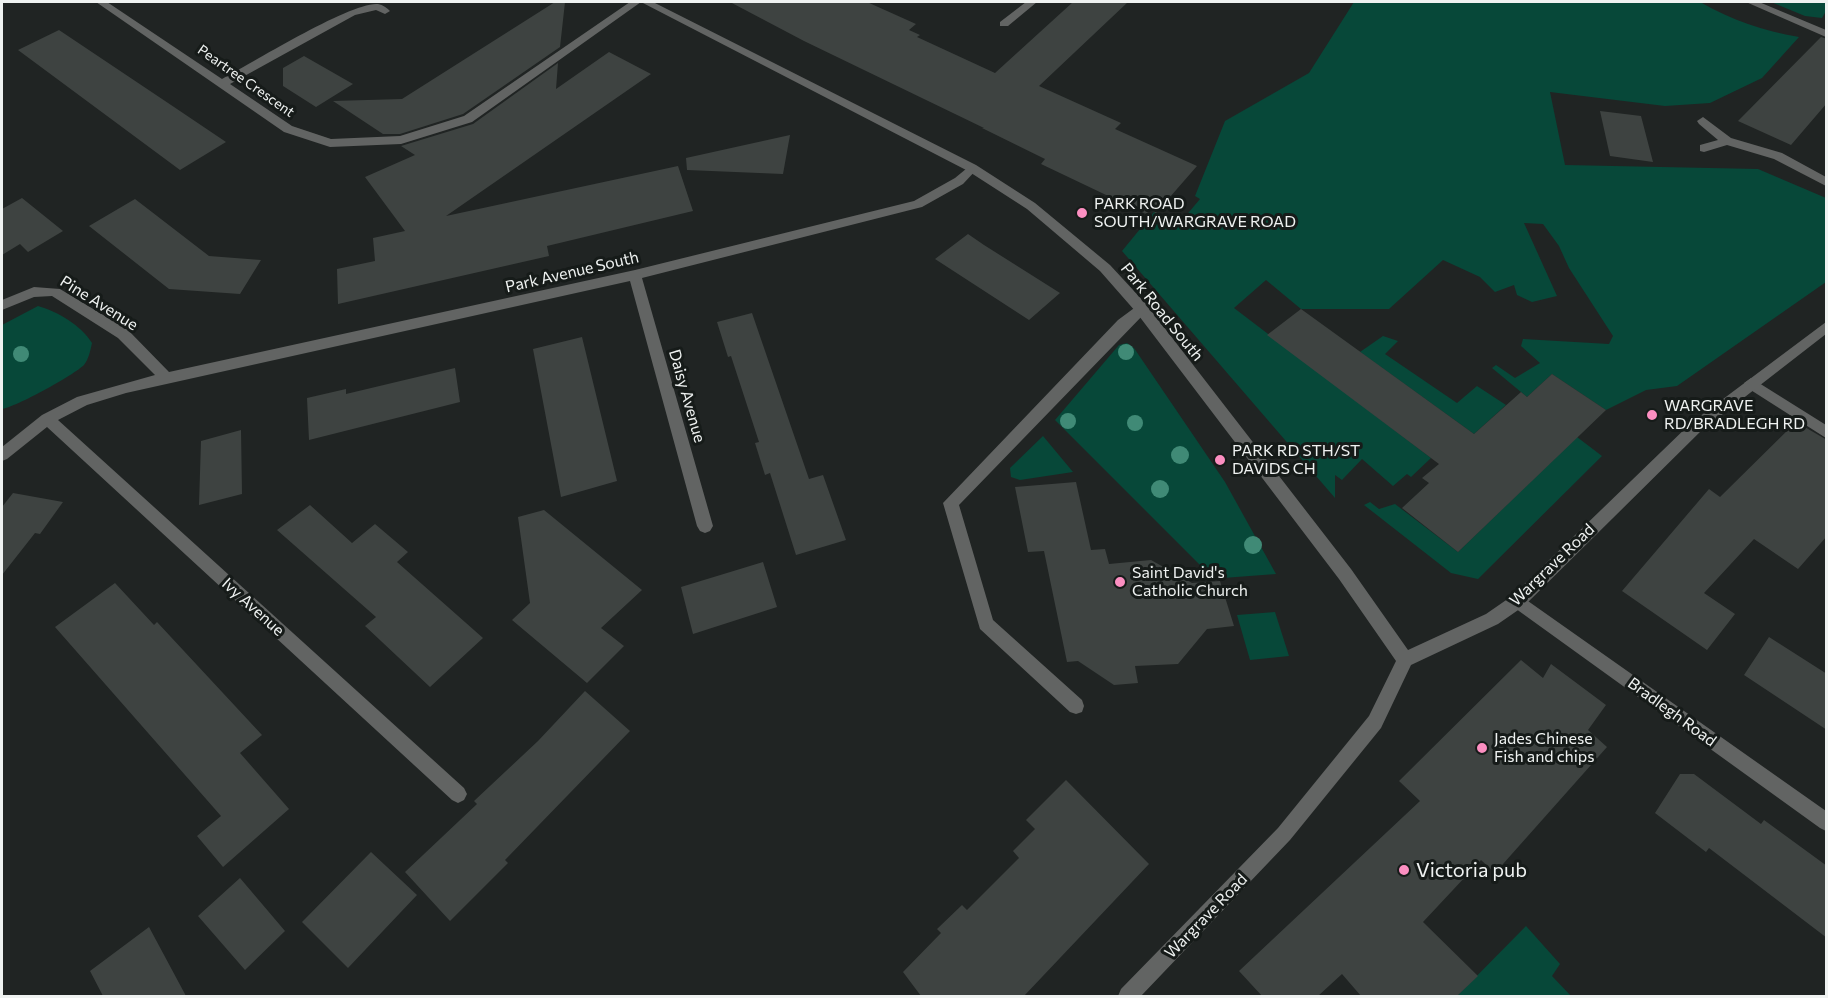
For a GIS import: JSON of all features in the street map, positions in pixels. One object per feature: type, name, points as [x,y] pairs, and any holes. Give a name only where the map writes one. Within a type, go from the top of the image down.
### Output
[{"type":"street","name":"Peartree Crescent","points":[[101,2],[223,82],[288,129],[330,143],[401,140],[468,119],[636,2]]},
{"type":"street","name":"Park Road South","points":[[646,2],[972,168],[1032,206],[1105,267],[1141,308],[1345,574],[1405,660]]},
{"type":"street","points":[[1004,24],[1032,2]]},
{"type":"street","points":[[1751,2],[1827,34]]},
{"type":"street","points":[[223,82],[351,13],[377,7],[385,11]]},
{"type":"street","points":[[1703,120],[1727,141],[1778,156],[1827,182]]},
{"type":"street","points":[[1704,148],[1727,141]]},
{"type":"street","name":"Park Avenue South","points":[[2,455],[47,418],[82,401],[126,387],[634,275],[918,204],[959,181],[972,168]]},
{"type":"street","name":"Daisy Avenue","points":[[634,275],[705,526]]},
{"type":"street","name":"Pine Avenue","points":[[2,305],[31,291],[43,289],[55,292],[123,334],[167,379]]},
{"type":"street","points":[[1076,706],[986,624],[951,503],[1141,308]]},
{"type":"street","name":"Wargrave Road","points":[[1128,996],[1284,834],[1375,722],[1405,660],[1492,619],[1518,601],[1696,427],[1827,327]]},
{"type":"street","points":[[1752,383],[1827,432]]},
{"type":"street","name":"Ivy Avenue","points":[[47,418],[458,794]]},
{"type":"street","name":"Bradlegh Road","points":[[1518,601],[1827,822]]},
{"type":"green space","points":[[1354,2],[1700,2],[1748,24],[1799,37],[1762,78],[1710,103],[1665,106],[1550,92],[1565,165],[1758,169],[1826,198],[1826,282],[1677,386],[1646,390],[1606,410],[1552,374],[1527,397],[1492,368],[1496,365],[1515,378],[1540,363],[1521,346],[1523,339],[1609,344],[1613,336],[1569,268],[1559,246],[1543,224],[1524,223],[1557,296],[1532,302],[1517,295],[1514,285],[1495,292],[1480,277],[1443,260],[1389,309],[1301,309],[1266,280],[1234,308],[1431,458],[1411,477],[1407,474],[1393,486],[1362,459],[1342,480],[1335,475],[1335,498],[1122,251],[1154,212],[1179,224],[1200,199],[1195,196],[1225,121],[1309,73]]},
{"type":"green space","points":[[1771,2],[1826,2],[1826,11],[1822,18],[1805,16]]},
{"type":"green space","points":[[38,306],[61,316],[82,330],[92,343],[89,355],[84,365],[69,376],[31,397],[2,409],[2,325]]},
{"type":"green space","points":[[1383,336],[1398,341],[1385,354],[1457,403],[1477,386],[1506,405],[1474,434],[1360,352]]},
{"type":"green space","points":[[1127,343],[1134,348],[1225,482],[1276,574],[1223,578],[1205,570],[1055,420],[1119,345]]},
{"type":"green space","points":[[1043,436],[1073,472],[1020,480],[1011,477],[1010,468]]},
{"type":"green space","points":[[1577,437],[1602,456],[1478,579],[1451,573],[1364,505],[1370,502],[1379,509],[1395,504],[1458,552]]},
{"type":"green space","points":[[1275,612],[1289,656],[1250,660],[1237,615]]},
{"type":"green space","points":[[1526,926],[1560,964],[1552,976],[1571,996],[1457,996]]},
{"type":"building","points":[[555,2],[565,2],[560,47],[463,114],[400,134],[383,134],[333,101],[402,99]]},
{"type":"building","points":[[730,2],[867,2],[916,24],[909,30],[920,35],[917,37],[995,73],[1073,2],[1128,2],[1039,86],[1121,123],[1115,129],[1197,166],[1156,213],[1150,210],[1146,214],[1041,164],[1045,159],[804,41]]},
{"type":"building","points":[[59,30],[226,142],[180,170],[18,50]]},
{"type":"building","points":[[1821,37],[1827,39],[1827,103],[1791,145],[1738,121]]},
{"type":"building","points":[[609,52],[651,74],[446,216],[678,166],[693,211],[547,246],[549,256],[338,304],[337,269],[375,261],[373,238],[405,231],[365,177],[415,155],[401,146],[473,124],[558,63],[556,89]]},
{"type":"building","points":[[304,56],[353,84],[316,107],[283,86],[283,68]]},
{"type":"building","points":[[1600,111],[1641,116],[1653,162],[1610,156]]},
{"type":"building","points":[[790,135],[783,174],[687,170],[686,158]]},
{"type":"building","points":[[22,198],[63,231],[28,252],[20,244],[2,255],[2,209]]},
{"type":"building","points":[[135,199],[209,256],[261,260],[240,294],[169,289],[89,226]]},
{"type":"building","points":[[968,234],[1060,293],[1029,320],[935,259]]},
{"type":"building","points":[[1301,309],[1474,434],[1521,392],[1527,397],[1552,374],[1606,410],[1458,552],[1402,508],[1429,483],[1422,478],[1439,464],[1267,335]]},
{"type":"building","points":[[752,313],[809,479],[823,475],[846,540],[796,555],[770,473],[765,475],[755,443],[759,442],[731,356],[728,357],[717,322]]},
{"type":"building","points":[[582,337],[617,481],[561,497],[533,349]]},
{"type":"building","points":[[455,368],[460,402],[309,440],[307,398],[346,389],[346,394]]},
{"type":"building","points":[[1796,422],[1827,440],[1827,536],[1798,569],[1754,539],[1704,593],[1735,614],[1707,650],[1622,591],[1709,489],[1720,497]]},
{"type":"building","points":[[241,430],[242,494],[199,505],[201,441]]},
{"type":"building","name":"Saint David's Catholic Church","points":[[1076,482],[1091,550],[1105,549],[1109,564],[1151,560],[1192,583],[1220,581],[1234,626],[1207,629],[1178,664],[1135,666],[1138,683],[1114,685],[1078,661],[1067,662],[1044,551],[1028,552],[1015,487]]},
{"type":"building","points":[[13,493],[63,502],[40,534],[35,533],[2,575],[2,507]]},
{"type":"building","points":[[310,505],[352,543],[375,524],[408,552],[397,562],[483,638],[430,687],[365,626],[376,617],[277,530]]},
{"type":"building","points":[[544,510],[642,590],[601,628],[624,646],[587,683],[512,620],[530,603],[518,517]]},
{"type":"building","points":[[763,562],[777,607],[693,634],[681,587]]},
{"type":"building","points":[[115,583],[154,625],[157,622],[262,735],[240,753],[289,809],[223,867],[197,836],[221,816],[55,627]]},
{"type":"building","points":[[1769,637],[1827,674],[1827,730],[1744,675]]},
{"type":"building","points":[[1521,660],[1543,678],[1551,664],[1606,705],[1588,730],[1607,747],[1495,873],[1481,860],[1423,922],[1478,976],[1457,996],[1361,996],[1342,974],[1318,996],[1262,996],[1239,971],[1420,801],[1399,781]]},
{"type":"building","points":[[585,691],[630,731],[505,860],[508,863],[450,921],[405,872],[477,804],[474,801],[538,741]]},
{"type":"building","points":[[1680,774],[1694,774],[1761,824],[1764,820],[1827,866],[1827,938],[1709,848],[1706,852],[1655,813]]},
{"type":"building","points":[[1066,780],[1149,864],[1024,996],[921,996],[903,972],[941,933],[937,929],[962,905],[967,910],[1019,858],[1013,851],[1035,829],[1026,820]]},
{"type":"building","points":[[371,852],[417,895],[348,968],[302,922]]},
{"type":"building","points":[[240,878],[285,931],[245,970],[198,916]]},
{"type":"building","points":[[149,927],[186,996],[103,996],[90,971]]},
{"type":"place","name":"PARK ROAD SOUTH/WARGRAVE ROAD","points":[[1082,213]]},
{"type":"place","name":"WARGRAVE RD/BRADLEGH RD","points":[[1652,415]]},
{"type":"place","name":"PARK RD STH/ST DAVIDS CH","points":[[1220,460]]},
{"type":"place","name":"Saint David's Catholic Church","points":[[1120,582]]},
{"type":"place","name":"Jades Chinese Fish and chips","points":[[1482,748]]},
{"type":"place","name":"Victoria pub","points":[[1404,870]]}]
